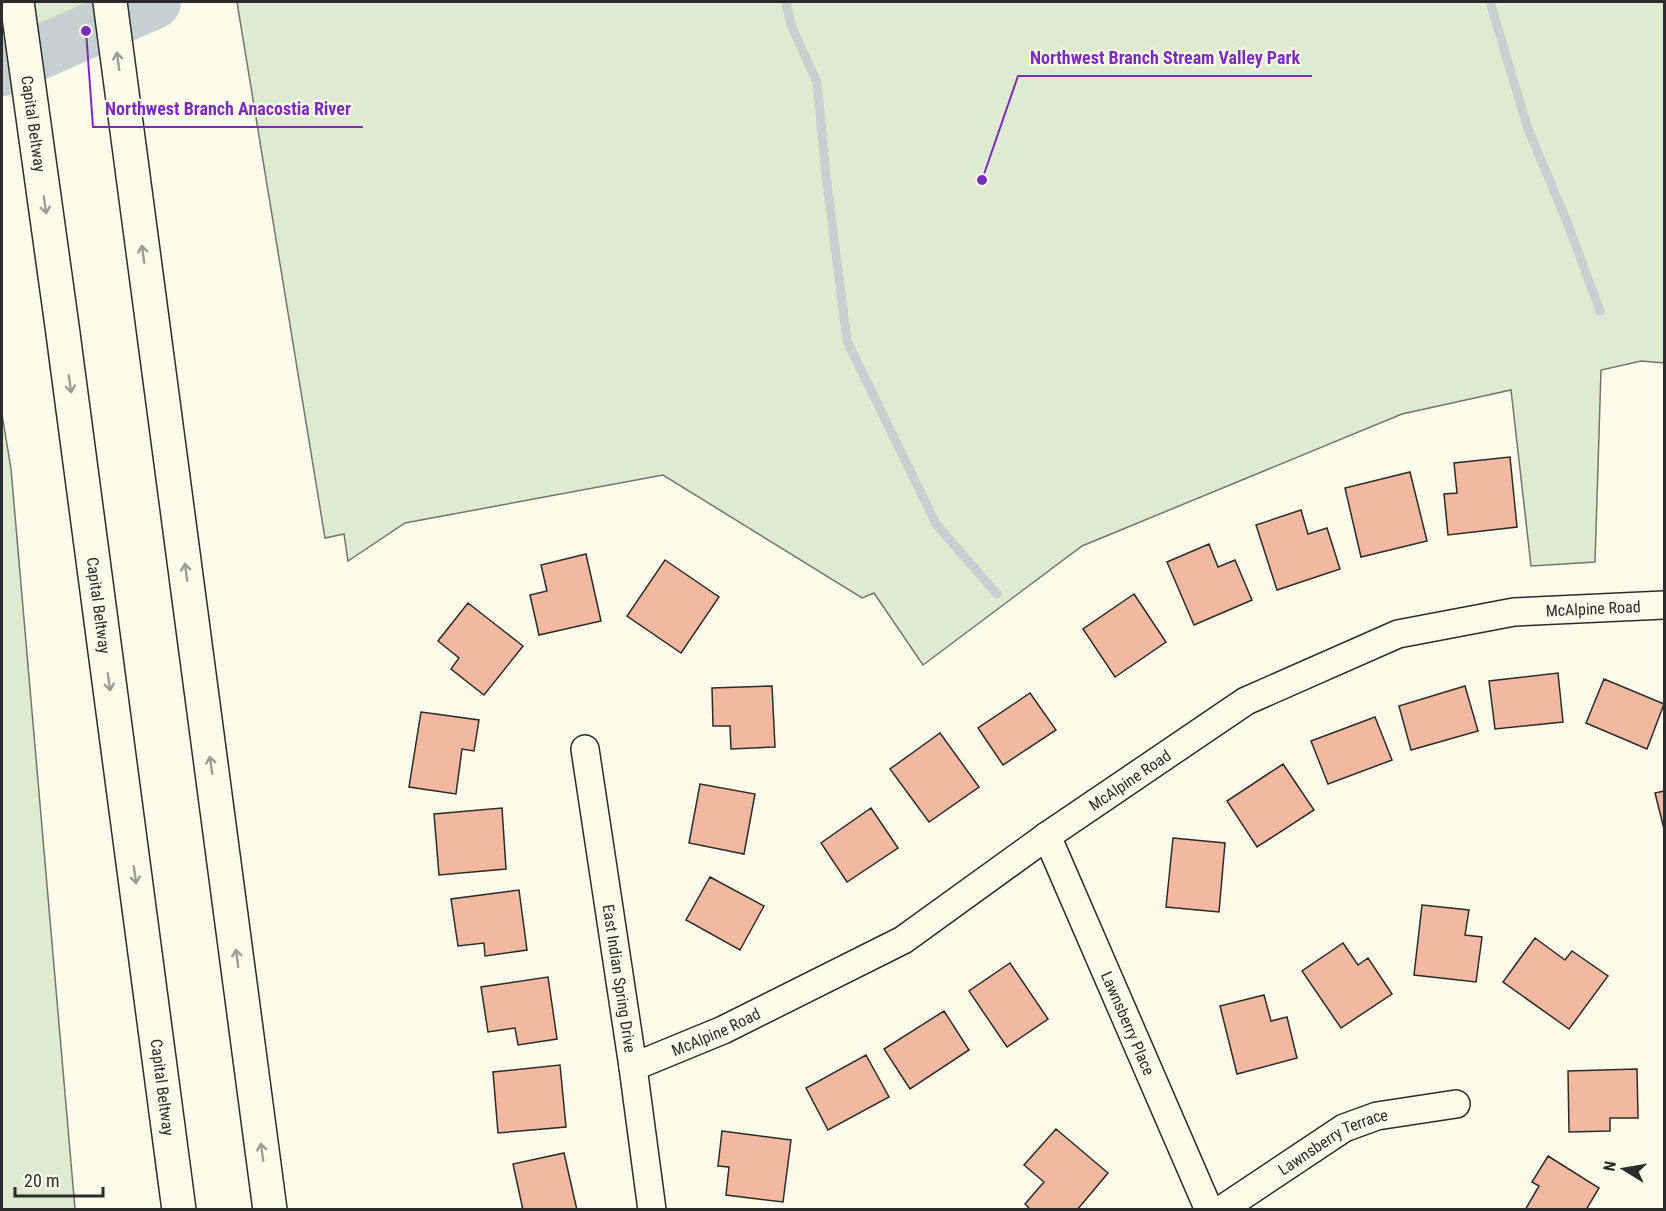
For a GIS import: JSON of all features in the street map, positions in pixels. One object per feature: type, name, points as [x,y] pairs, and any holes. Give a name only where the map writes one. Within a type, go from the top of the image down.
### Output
[{"type":"highway","name":"Capital Beltway","points":[[17,2],[179,1209]]},
{"type":"highway","points":[[110,2],[270,1209]]},
{"type":"street","name":"McAlpine Road","points":[[633,1067],[723,1030],[903,940],[1047,836],[1246,701],[1398,634],[1514,612],[1665,605]]},
{"type":"street","name":"East Indian Spring Drive","points":[[585,749],[652,1209]]},
{"type":"street","name":"Lawnsberry Place","points":[[1047,836],[1209,1209]]},
{"type":"street","name":"Lawnsberry Terrace","points":[[1221,1209],[1344,1128],[1377,1116],[1456,1104]]},
{"type":"green space","points":[[2,2],[176,2],[2,51]]},
{"type":"green space","points":[[237,2],[1664,2],[1664,363],[1641,361],[1601,370],[1595,562],[1531,566],[1511,390],[1402,414],[1082,546],[923,665],[874,593],[862,598],[663,475],[405,523],[348,561],[344,534],[325,538]]},
{"type":"green space","points":[[2,414],[11,469],[75,1209],[2,1209]]},
{"type":"building","points":[[1510,457],[1517,527],[1448,535],[1444,494],[1457,493],[1454,463]]},
{"type":"building","points":[[1410,472],[1427,541],[1361,557],[1345,488]]},
{"type":"building","points":[[1301,510],[1308,534],[1327,528],[1340,569],[1277,590],[1256,525]]},
{"type":"building","points":[[1209,544],[1218,567],[1235,560],[1252,600],[1194,625],[1167,562]]},
{"type":"building","points":[[586,554],[601,621],[539,635],[530,595],[547,591],[541,565]]},
{"type":"building","points":[[665,560],[719,597],[681,653],[627,616]]},
{"type":"building","points":[[1134,594],[1166,642],[1115,677],[1083,629]]},
{"type":"building","points":[[468,603],[523,646],[484,695],[451,669],[459,658],[438,641]]},
{"type":"building","points":[[1558,673],[1563,722],[1495,729],[1489,681]]},
{"type":"building","points":[[1604,679],[1664,704],[1647,749],[1586,723]]},
{"type":"building","points":[[772,686],[775,747],[731,749],[730,726],[713,726],[712,688]]},
{"type":"building","points":[[1465,686],[1478,731],[1411,750],[1399,706]]},
{"type":"building","points":[[1030,693],[1056,730],[1003,765],[978,728]]},
{"type":"building","points":[[421,712],[479,720],[474,751],[462,749],[456,794],[409,787]]},
{"type":"building","points":[[1375,717],[1392,760],[1328,784],[1311,741]]},
{"type":"building","points":[[940,733],[979,787],[929,822],[890,769]]},
{"type":"building","points":[[1283,764],[1314,810],[1257,847],[1227,801]]},
{"type":"building","points":[[700,784],[755,794],[744,854],[689,843]]},
{"type":"building","points":[[1664,791],[1664,829],[1655,793]]},
{"type":"building","points":[[502,808],[506,869],[439,875],[434,814]]},
{"type":"building","points":[[871,808],[898,848],[847,882],[821,843]]},
{"type":"building","points":[[1173,838],[1225,843],[1219,912],[1166,907]]},
{"type":"building","points":[[710,877],[764,906],[740,950],[686,920]]},
{"type":"building","points":[[519,890],[527,950],[485,956],[484,943],[458,946],[451,899]]},
{"type":"building","points":[[1422,905],[1469,910],[1465,935],[1482,937],[1476,982],[1414,975]]},
{"type":"building","points":[[1535,938],[1565,960],[1572,951],[1608,976],[1569,1029],[1503,982]]},
{"type":"building","points":[[1343,943],[1358,965],[1368,958],[1392,994],[1341,1028],[1302,971]]},
{"type":"building","points":[[1010,963],[1048,1019],[1007,1047],[969,991]]},
{"type":"building","points":[[548,977],[557,1039],[518,1045],[515,1028],[488,1032],[481,987]]},
{"type":"building","points":[[1264,995],[1271,1021],[1287,1017],[1297,1058],[1237,1074],[1220,1006]]},
{"type":"building","points":[[944,1011],[969,1050],[910,1089],[884,1049]]},
{"type":"building","points":[[866,1055],[889,1097],[828,1130],[806,1088]]},
{"type":"building","points":[[560,1065],[566,1127],[498,1133],[493,1072]]},
{"type":"building","points":[[1637,1069],[1638,1118],[1610,1118],[1610,1131],[1569,1132],[1568,1071]]},
{"type":"building","points":[[1056,1129],[1108,1173],[1077,1210],[1031,1210],[1025,1204],[1044,1182],[1024,1165]]},
{"type":"building","points":[[722,1131],[791,1140],[783,1202],[726,1195],[729,1167],[718,1166]]},
{"type":"building","points":[[564,1153],[577,1210],[523,1210],[513,1164]]},
{"type":"building","points":[[1548,1156],[1599,1188],[1586,1210],[1525,1210],[1539,1186],[1532,1182]]},
{"type":"waterway","points":[[2,69],[154,2]]},
{"type":"waterway","points":[[786,2],[791,25],[817,82],[847,341],[936,524],[997,594]]},
{"type":"waterway","points":[[1490,2],[1528,129],[1567,222],[1600,311]]},
{"type":"place","name":"Northwest Branch Anacostia River","points":[[86,31]]},
{"type":"place","name":"Northwest Branch Stream Valley Park","points":[[982,180]]}]
